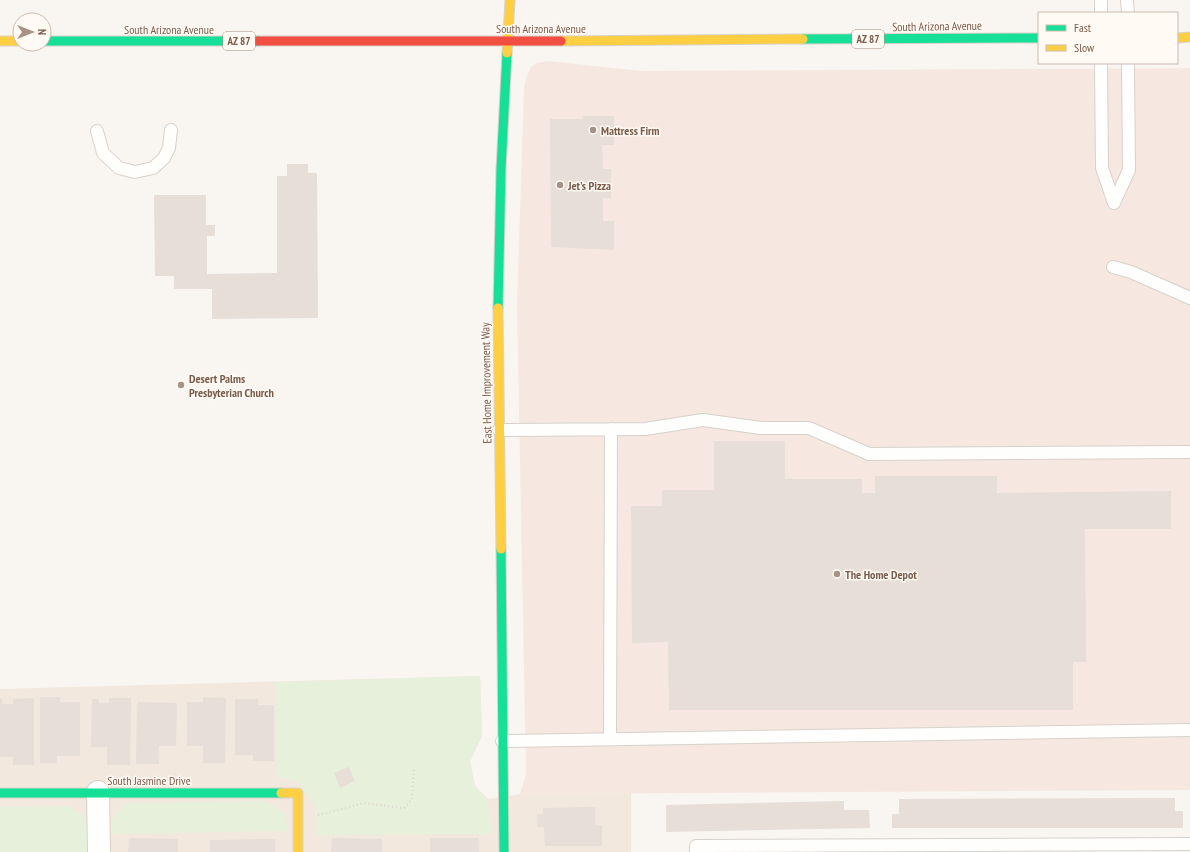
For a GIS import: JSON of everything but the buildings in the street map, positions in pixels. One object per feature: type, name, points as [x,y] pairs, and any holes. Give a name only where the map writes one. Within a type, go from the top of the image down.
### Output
[{"type":"street","name":"East Home Improvement Way","points":[[504,852],[498,292],[501,169],[510,0]]},
{"type":"street","name":"South Arizona Avenue","points":[[52,41],[508,41],[1038,38]]},
{"type":"street","points":[[1178,38],[1190,38]]},
{"type":"street","points":[[0,41],[12,41]]},
{"type":"street","points":[[98,792],[99,852]]},
{"type":"street","name":"South Jasmine Drive","points":[[0,793],[298,793],[298,820]]},
{"type":"street","points":[[298,820],[298,852]]},
{"type":"lane","points":[[1101,0],[1101,12]]},
{"type":"lane","points":[[1128,0],[1128,12]]},
{"type":"lane","points":[[1101,64],[1102,168],[1114,203],[1129,170],[1128,64]]},
{"type":"lane","points":[[97,131],[103,153],[119,168],[136,172],[153,168],[164,158],[169,148],[171,130]]},
{"type":"lane","points":[[1113,267],[1131,272],[1190,298]]},
{"type":"lane","points":[[499,430],[645,429],[703,420],[761,428],[809,428],[869,454],[1190,452]]},
{"type":"lane","points":[[610,739],[611,429]]},
{"type":"lane","points":[[502,741],[1190,730]]},
{"type":"lane","points":[[696,852],[696,846],[869,849],[1190,844]]},
{"type":"path","points":[[298,820],[364,803],[404,808],[412,799],[414,767]]},
{"type":"shaded area","points":[[547,61],[642,71],[1190,68],[1190,790],[520,794],[526,775],[517,304],[524,89],[527,75],[531,67],[537,63]]},
{"type":"shaded area","points":[[480,676],[482,736],[470,761],[475,786],[488,799],[520,794],[631,793],[631,852],[0,852],[0,689]]},
{"type":"green space","points":[[480,676],[482,736],[470,761],[475,786],[487,799],[493,834],[315,835],[315,805],[297,781],[277,777],[276,682]]},
{"type":"green space","points":[[266,801],[285,814],[288,831],[111,834],[111,820],[126,803]]},
{"type":"green space","points":[[68,806],[88,818],[88,852],[0,852],[0,807]]},
{"type":"traffic: fast","points":[[803,39],[1038,38]]},
{"type":"traffic: fast","points":[[52,41],[258,41]]},
{"type":"traffic: fast","points":[[498,308],[501,169],[507,53]]},
{"type":"traffic: fast","points":[[501,549],[504,852]]},
{"type":"traffic: fast","points":[[0,793],[281,793]]},
{"type":"traffic: slow","points":[[507,53],[510,0]]},
{"type":"traffic: slow","points":[[1178,38],[1190,37]]},
{"type":"traffic: slow","points":[[561,41],[803,39]]},
{"type":"traffic: slow","points":[[0,41],[12,41]]},
{"type":"traffic: slow","points":[[498,308],[501,549]]},
{"type":"traffic: slow","points":[[281,793],[298,793],[298,852]]},
{"type":"traffic: jam","points":[[258,41],[561,41]]},
{"type":"place","name":"Mattress Firm","points":[[593,130]]},
{"type":"place","name":"Jet's Pizza","points":[[560,185]]},
{"type":"place","name":"Desert Palms Presbyterian Church","points":[[181,385]]},
{"type":"place","name":"The Home Depot","points":[[837,574]]}]
